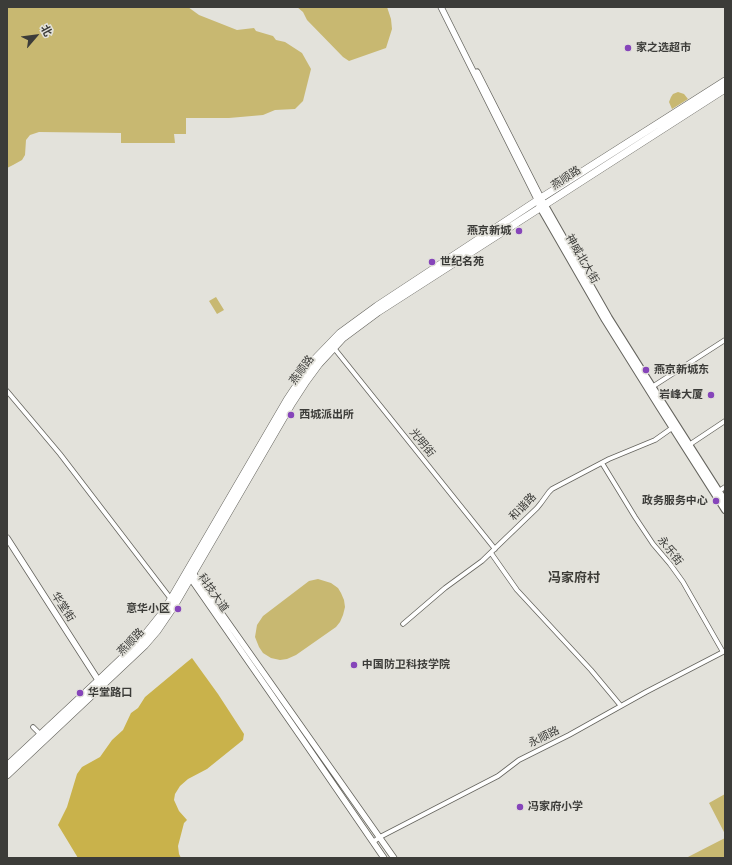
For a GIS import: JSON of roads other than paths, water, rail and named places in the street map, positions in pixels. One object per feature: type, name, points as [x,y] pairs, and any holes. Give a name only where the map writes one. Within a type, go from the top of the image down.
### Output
[{"type":"main road","name":"燕顺路","points":[[100,684],[140,641],[190,574],[295,398],[319,364],[344,338],[378,312],[725,81]]},
{"type":"main road","name":"燕顺路","points":[[7,775],[43,737],[145,645],[157,631],[174,606],[190,574],[287,400],[314,360],[340,334],[377,306],[725,89]]},
{"type":"main road","name":"神威北大街","points":[[541,203],[609,318],[725,501]]},
{"type":"main road","name":"神威北大街","points":[[541,203],[606,320],[672,428],[725,510]]},
{"type":"main road","name":"燕顺路","points":[[7,766],[43,737]]},
{"type":"street","name":"神威北大街","points":[[441,7],[541,203]]},
{"type":"street","name":"神威北大街","points":[[445,7],[541,203]]},
{"type":"street","points":[[652,387],[725,340]]},
{"type":"street","name":"光明街","points":[[334,348],[495,549]]},
{"type":"street","points":[[7,391],[60,454],[171,599]]},
{"type":"street","points":[[689,445],[725,422]]},
{"type":"street","name":"和谐路","points":[[403,624],[491,553],[537,508],[552,488],[602,463],[655,440],[672,428]]},
{"type":"street","name":"永乐街","points":[[602,463],[653,544],[683,582],[724,651]]},
{"type":"street","points":[[719,491],[725,487]]},
{"type":"street","name":"华堂街","points":[[7,539],[100,684]]},
{"type":"street","points":[[491,553],[517,590],[591,670],[621,706]]},
{"type":"street","name":"科技大道","points":[[190,574],[394,858]]},
{"type":"street","name":"科技大道","points":[[190,574],[384,858]]},
{"type":"street","name":"永顺路","points":[[373,842],[498,776],[519,760],[569,735],[724,651]]},
{"type":"street","points":[[33,727],[43,737]]},
{"type":"place","name":"家之选超市","points":[[628,48]]},
{"type":"place","name":"燕京新城","points":[[519,231]]},
{"type":"place","name":"世纪名苑","points":[[432,262]]},
{"type":"place","name":"燕京新城东","points":[[646,370]]},
{"type":"place","name":"岩峰大厦","points":[[711,395]]},
{"type":"place","name":"西城派出所","points":[[291,415]]},
{"type":"place","name":"政务服务中心","points":[[716,501]]},
{"type":"place","name":"意华小区","points":[[178,609]]},
{"type":"place","name":"中国防卫科技学院","points":[[354,665]]},
{"type":"place","name":"华堂路口","points":[[80,693]]},
{"type":"place","name":"冯家府小学","points":[[520,807]]},
{"type":"district","name":"冯家府村","points":[[574,578]]}]
